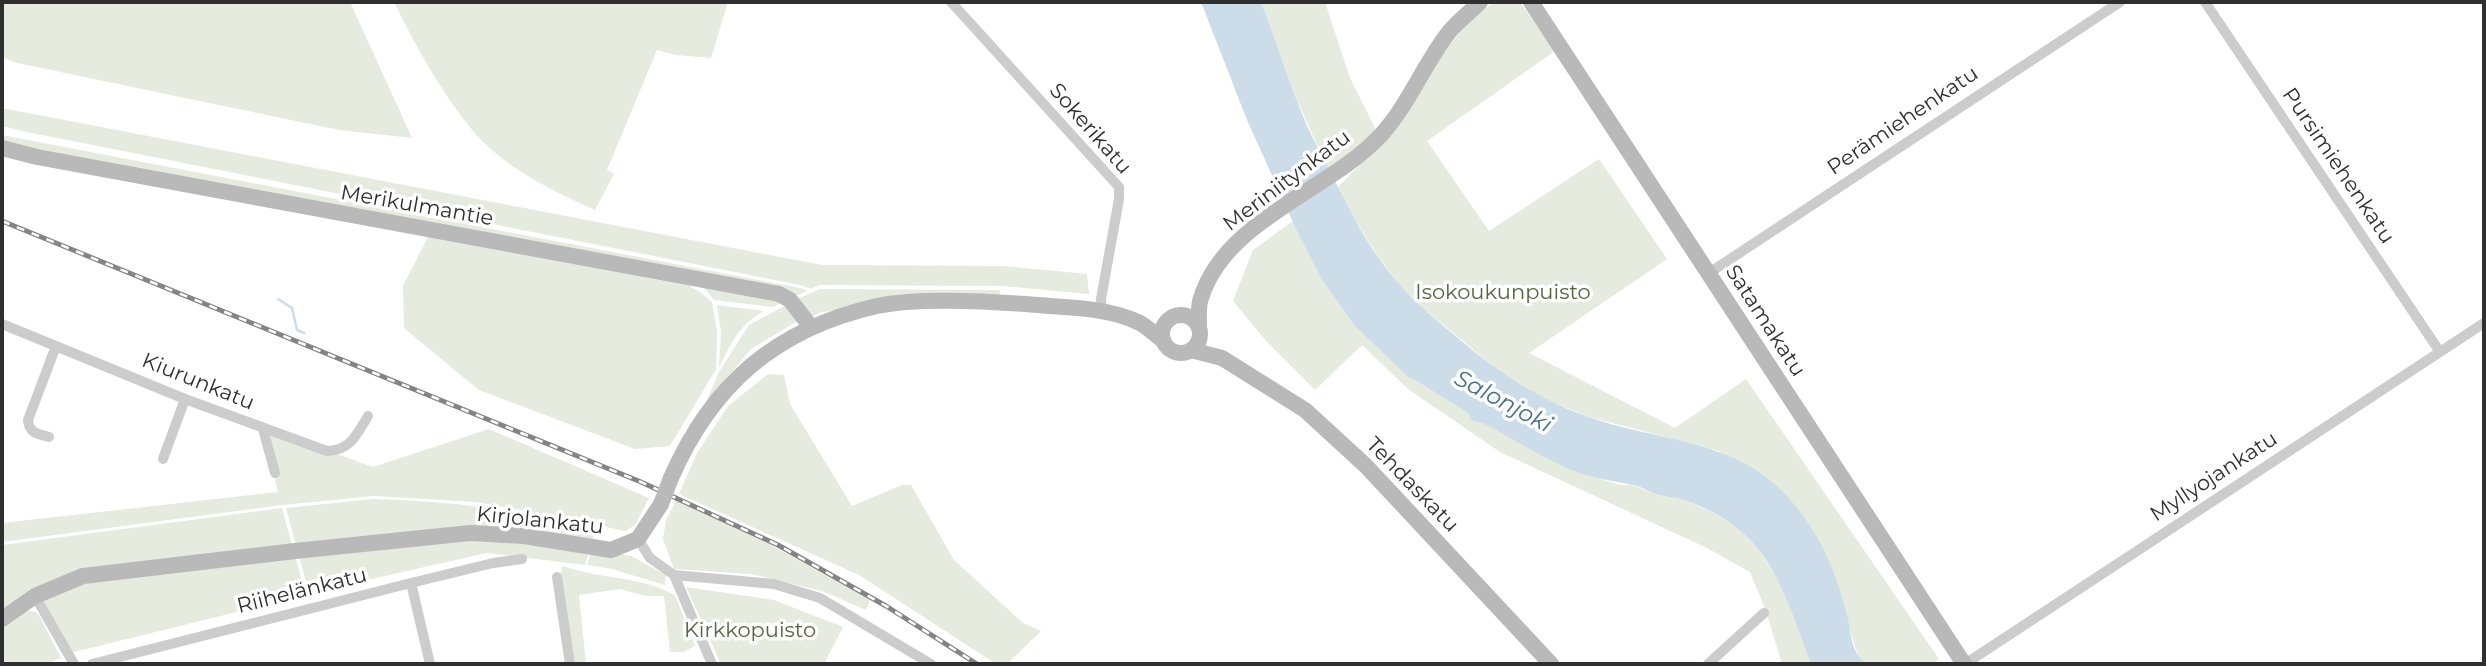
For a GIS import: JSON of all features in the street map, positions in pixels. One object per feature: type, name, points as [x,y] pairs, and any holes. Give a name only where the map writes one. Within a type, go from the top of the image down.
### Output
[{"type":"street","name":"Sokerikatu","points":[[951,2],[1119,187],[1101,311]]},
{"type":"street","name":"Meriniitynkatu","points":[[1173,318],[1200,298],[1231,248],[1262,223],[1355,159],[1382,134],[1450,32],[1480,2]]},
{"type":"street","name":"Satamakatu","points":[[1531,2],[1964,664]]},
{"type":"street","name":"Perämiehenkatu","points":[[1709,273],[2120,2]]},
{"type":"street","name":"Pursimiehenkatu","points":[[2205,2],[2440,352]]},
{"type":"street","name":"Merikulmantie","points":[[2,148],[779,294],[790,300],[811,327]]},
{"type":"street","name":"Meriniitynkatu","points":[[1200,298],[1200,330]]},
{"type":"street","points":[[931,664],[820,598],[774,584],[674,575],[650,558],[638,539],[661,504],[671,478],[717,398],[759,358],[811,327],[879,306],[923,302],[1003,302],[1101,311],[1139,323],[1172,351],[1191,350],[1197,345],[1200,330],[1191,318],[1139,323]]},
{"type":"street","points":[[1161,339],[1161,330],[1173,318]]},
{"type":"street","name":"Myllyojankatu","points":[[1964,664],[2484,323]]},
{"type":"street","name":"Kiurunkatu","points":[[2,324],[185,399],[327,451],[340,450],[350,444],[368,416]]},
{"type":"street","name":"Tehdaskatu","points":[[1200,330],[1222,358]]},
{"type":"street","points":[[49,437],[31,430],[28,420],[56,346]]},
{"type":"street","name":"Tehdaskatu","points":[[1191,350],[1222,358],[1305,410],[1366,466],[1551,664]]},
{"type":"street","points":[[163,459],[185,399]]},
{"type":"street","points":[[263,429],[275,473]]},
{"type":"street","name":"Kirjolankatu","points":[[2,619],[35,596],[83,576],[470,533],[524,536],[611,550],[638,539]]},
{"type":"street","name":"Riihelänkatu","points":[[92,664],[411,583],[493,563],[522,559]]},
{"type":"street","points":[[674,575],[712,664]]},
{"type":"street","points":[[557,578],[570,664]]},
{"type":"street","points":[[411,583],[430,664]]},
{"type":"street","points":[[35,596],[74,664]]},
{"type":"street","points":[[1708,664],[1764,613]]},
{"type":"green space","points":[[2,2],[350,2],[412,138],[339,130],[17,63],[2,57]]},
{"type":"green space","points":[[394,2],[728,2],[711,58],[676,55],[657,50],[607,170],[614,174],[595,210],[530,177],[485,144],[461,116],[440,85]]},
{"type":"green space","points":[[1261,2],[1325,2],[1350,78],[1376,130],[1328,170],[1295,95]]},
{"type":"green space","name":"Isokoukunpuisto","points":[[1495,2],[1521,4],[1555,51],[1427,141],[1489,231],[1599,159],[1667,259],[1529,353],[1675,428],[1746,379],[1939,659],[1931,664],[1861,664],[1843,600],[1719,451],[1590,417],[1539,397],[1505,376],[1423,308],[1399,284],[1379,258],[1338,187],[1383,141],[1448,47],[1473,16]]},
{"type":"green space","points":[[2,108],[822,265],[1003,266],[1087,274],[1089,294],[1003,286],[819,285],[811,289],[22,131],[2,126]]},
{"type":"green space","points":[[2,135],[808,291],[790,298],[2,143]]},
{"type":"green space","points":[[1293,221],[1323,280],[1354,325],[1408,377],[1467,412],[1472,421],[1482,422],[1571,470],[1621,485],[1632,485],[1661,496],[1682,499],[1712,512],[1738,528],[1757,548],[1782,585],[1811,664],[1782,664],[1766,611],[1750,572],[1707,548],[1500,452],[1408,389],[1362,345],[1315,390],[1267,342],[1233,301],[1253,250]]},
{"type":"green space","points":[[429,235],[612,267],[652,279],[688,285],[712,302],[717,331],[716,369],[670,446],[635,449],[479,390],[404,328],[403,286]]},
{"type":"green space","points":[[699,282],[787,300],[773,307],[714,300]]},
{"type":"green space","points":[[820,289],[1000,290],[1000,301],[900,303],[821,312],[807,319],[793,301]]},
{"type":"green space","points":[[790,303],[801,319],[751,349],[706,402],[719,372],[749,325]]},
{"type":"green space","points":[[717,305],[764,311],[742,329],[719,367],[721,332]]},
{"type":"green space","points":[[768,374],[784,375],[790,404],[852,506],[902,485],[911,485],[954,560],[1023,623],[1041,631],[1007,664],[996,664],[859,575],[679,494],[697,453],[728,406]]},
{"type":"green space","points":[[262,427],[373,467],[489,429],[649,498],[635,525],[625,531],[475,502],[374,496],[282,505],[2,542],[2,523],[278,492]]},
{"type":"green space","points":[[373,499],[485,508],[596,528],[591,547],[522,534],[297,549],[286,508]]},
{"type":"green space","points":[[676,501],[762,540],[870,600],[866,610],[822,591],[751,574],[674,569],[663,539],[666,520]]},
{"type":"green space","points":[[282,508],[293,549],[82,575],[2,614],[2,545]]},
{"type":"green space","points":[[470,535],[590,549],[585,565],[487,553],[309,593],[298,552]]},
{"type":"green space","points":[[592,549],[631,556],[666,575],[665,585],[612,569],[587,565]]},
{"type":"green space","points":[[294,553],[306,595],[70,653],[39,598],[83,578]]},
{"type":"green space","points":[[562,566],[641,582],[675,595],[695,646],[683,652],[670,652],[664,596],[645,596],[620,589],[579,595],[586,664],[573,664],[560,576]]},
{"type":"green space","name":"Kirkkopuisto","points":[[686,587],[774,600],[843,627],[824,664],[721,664]]},
{"type":"green space","points":[[25,610],[36,612],[40,617],[61,658],[46,664],[2,664],[2,628]]},
{"type":"water","name":"Salonjoki","points":[[1201,2],[1261,2],[1307,126],[1358,225],[1400,285],[1459,339],[1505,374],[1537,394],[1571,410],[1613,425],[1714,450],[1760,472],[1780,489],[1804,517],[1823,549],[1838,583],[1856,651],[1863,661],[1869,664],[1811,664],[1781,586],[1769,564],[1736,527],[1713,512],[1681,499],[1571,470],[1491,427],[1472,421],[1467,412],[1408,377],[1354,325],[1323,281],[1298,233],[1247,120]]},
{"type":"waterway","points":[[278,299],[292,308],[297,330],[304,333]]},
{"type":"railway","points":[[2,221],[641,482],[778,545],[886,606],[977,664]]}]
